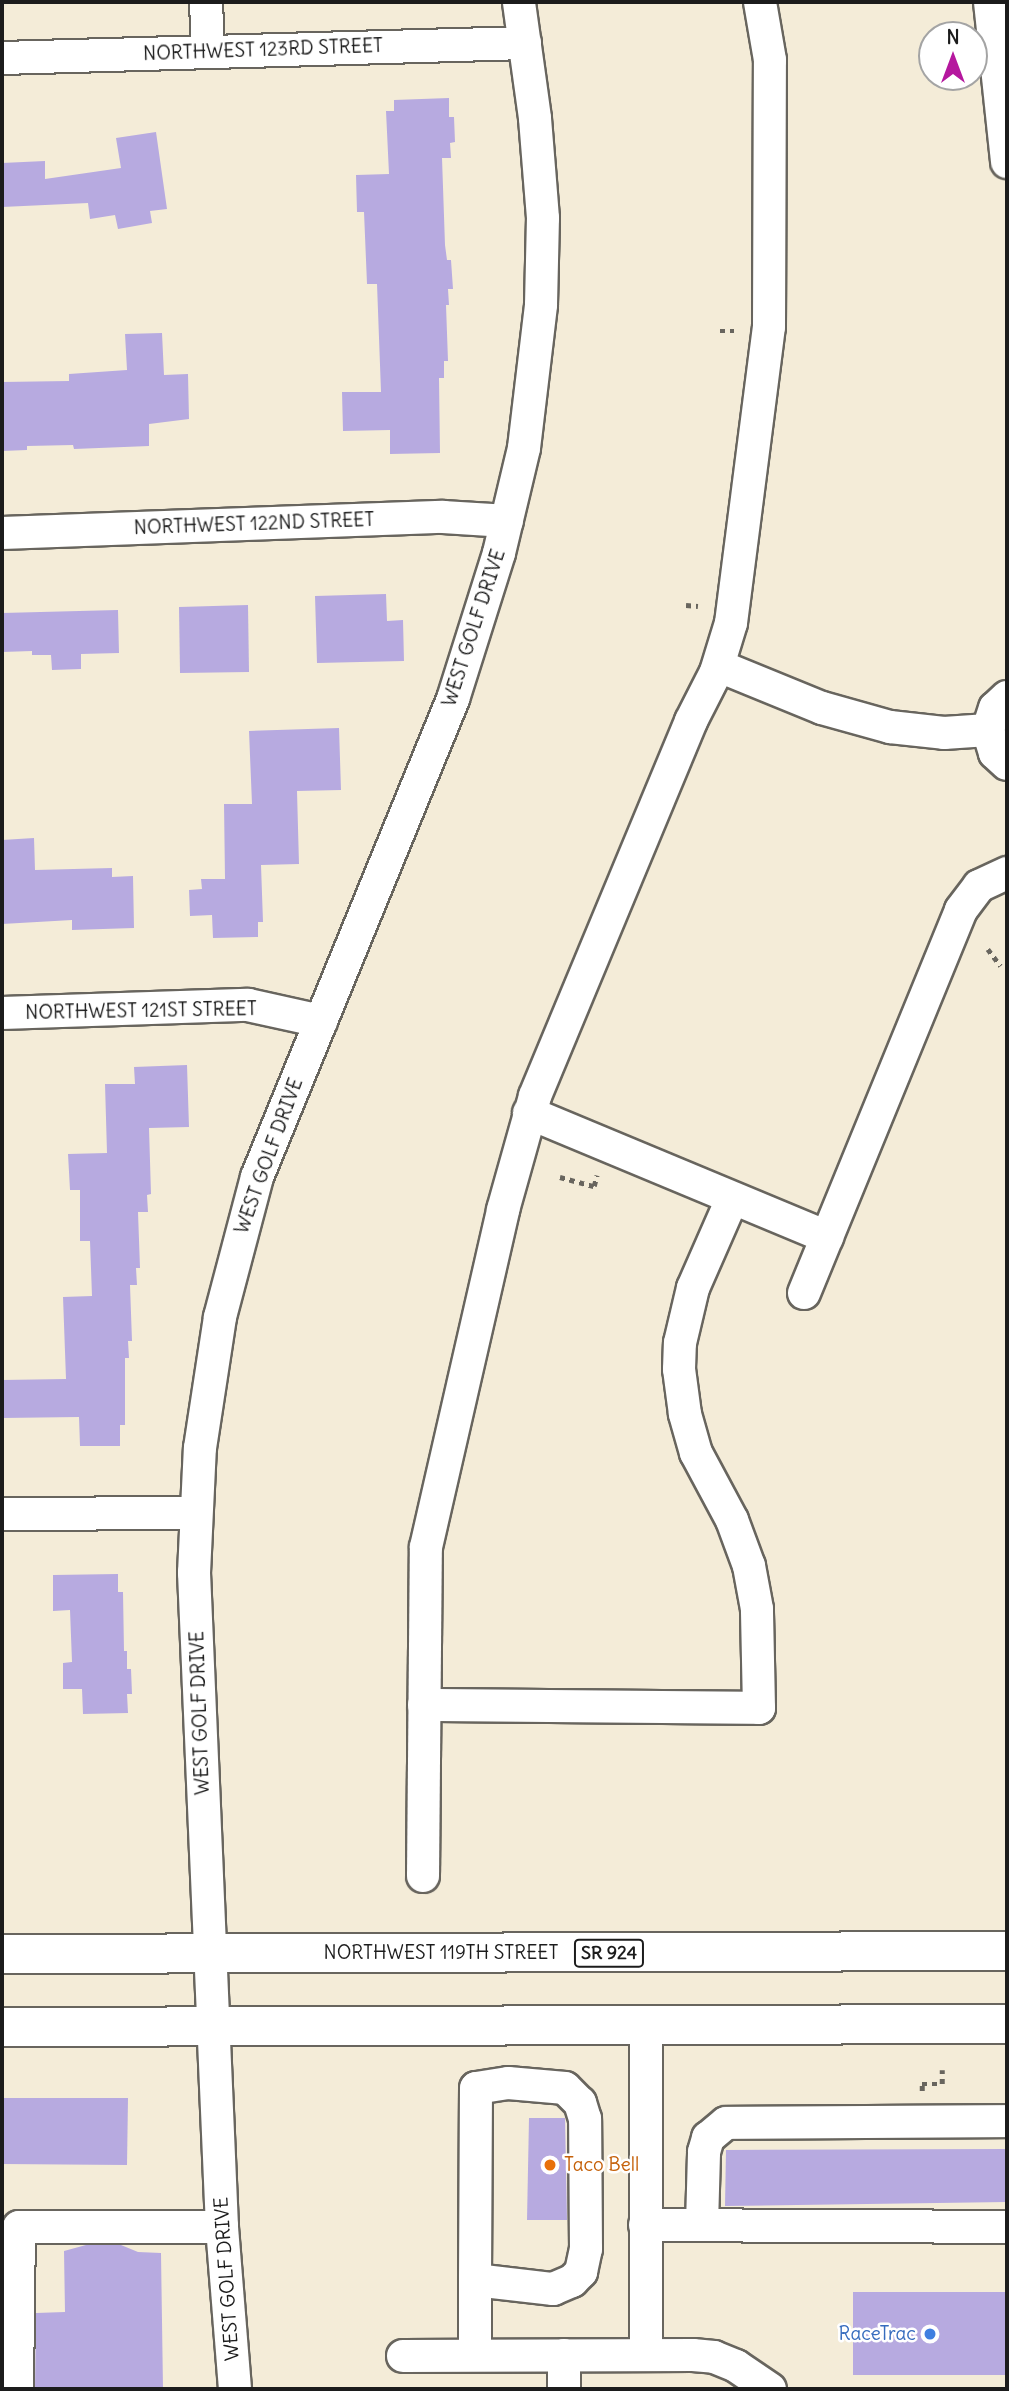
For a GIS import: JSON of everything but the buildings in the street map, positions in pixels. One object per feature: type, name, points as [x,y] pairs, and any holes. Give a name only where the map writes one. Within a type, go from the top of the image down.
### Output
[{"type":"highway","name":"NORTHWEST 119TH STREET","points":[[2,1954],[1007,1951]]},
{"type":"highway","points":[[2,2027],[1007,2024]]},
{"type":"street","points":[[206,2],[208,50]]},
{"type":"street","name":"WEST GOLF DRIVE","points":[[235,2389],[222,2227],[216,2027],[210,1954],[194,1573],[200,1448],[214,1353],[239,1239],[267,1149],[453,699],[507,521],[531,405],[543,260],[540,161],[519,2]]},
{"type":"street","points":[[423,1876],[425,1571],[433,1511],[503,1210],[529,1113],[691,721],[726,648],[736,591],[769,327],[770,60],[760,2]]},
{"type":"street","points":[[990,2],[1003,60],[1007,162]]},
{"type":"street","name":"NORTHWEST 123RD STREET","points":[[2,58],[525,43]]},
{"type":"street","name":"NORTHWEST 122ND STREET","points":[[2,533],[443,516],[507,521]]},
{"type":"street","points":[[719,666],[822,708],[890,727],[944,733],[988,730]]},
{"type":"street","points":[[1007,697],[995,708],[988,730],[995,753],[1007,764]]},
{"type":"street","points":[[804,1293],[961,910],[979,886],[1007,873]]},
{"type":"street","name":"NORTHWEST 121ST STREET","points":[[2,1013],[248,1005],[321,1021]]},
{"type":"street","points":[[529,1113],[827,1237]]},
{"type":"street","points":[[424,1705],[759,1708],[757,1609],[749,1566],[732,1520],[696,1453],[685,1414],[679,1369],[680,1343],[693,1288],[732,1199]]},
{"type":"street","points":[[2,1514],[195,1513]]},
{"type":"street","points":[[646,2025],[646,2355]]},
{"type":"street","points":[[475,2280],[542,2289],[561,2287],[581,2273],[586,2249],[586,2135],[580,2103],[565,2088],[508,2083],[476,2088],[475,2280],[475,2355]]},
{"type":"street","points":[[702,2225],[704,2151],[708,2138],[726,2123],[1007,2121]]},
{"type":"street","points":[[645,2225],[1007,2227]]},
{"type":"street","points":[[18,2389],[10,2242],[19,2227],[222,2227]]},
{"type":"street","points":[[564,2389],[565,2355]]},
{"type":"street","points":[[403,2356],[714,2357],[750,2373],[770,2389]]},
{"type":"path","points":[[720,331],[734,331]]},
{"type":"path","points":[[686,605],[698,606]]},
{"type":"path","points":[[988,949],[1001,966]]},
{"type":"path","points":[[560,1177],[594,1186],[597,1175]]},
{"type":"place","name":"Taco Bell","points":[[550,2165]]},
{"type":"place","name":"RaceTrac","points":[[930,2334]]}]
